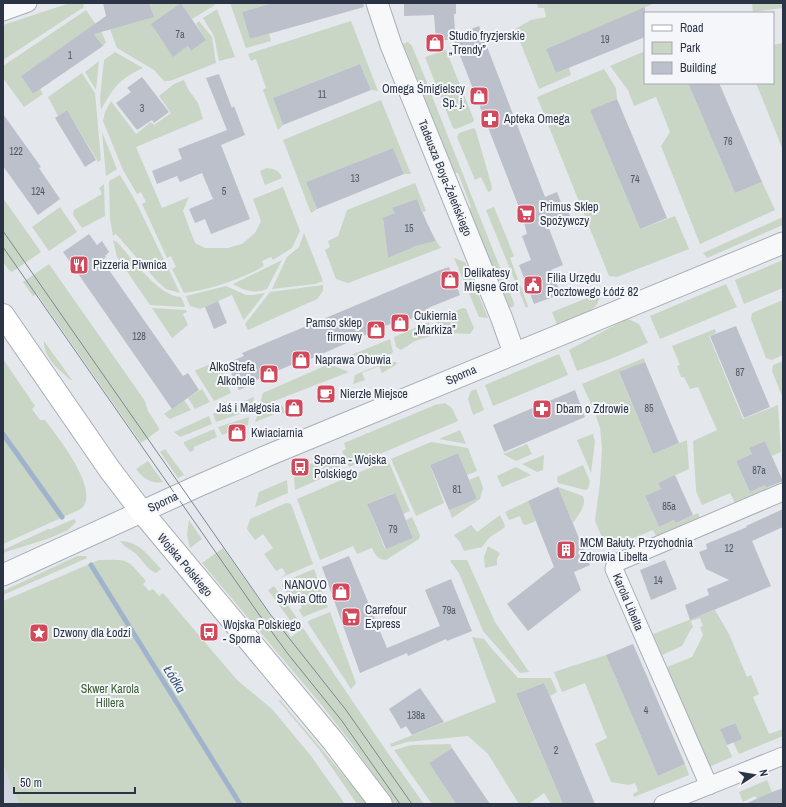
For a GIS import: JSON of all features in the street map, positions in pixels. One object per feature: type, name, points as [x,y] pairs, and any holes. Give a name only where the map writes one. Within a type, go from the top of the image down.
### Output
[{"type":"main road","name":"Wojska Polskiego","points":[[3,315],[113,474],[142,512],[333,741],[381,804]]},
{"type":"street","points":[[3,12],[28,3]]},
{"type":"street","name":"Tadeusza Boya-Żeleńskiego","points":[[378,3],[391,45],[502,319],[514,353]]},
{"type":"street","name":"Sporna","points":[[3,575],[269,456],[514,353],[783,243]]},
{"type":"street","name":"Karola Libelta","points":[[709,786],[643,638],[614,569],[614,565],[783,492]]},
{"type":"street","points":[[664,804],[783,756]]},
{"type":"shaded area","points":[[3,765],[19,804],[3,804]]},
{"type":"green space","points":[[70,3],[83,3],[84,7],[3,60],[3,25]]},
{"type":"green space","points":[[149,3],[181,3],[169,18],[154,29],[173,56],[188,46],[191,51],[206,40],[196,24],[199,21],[212,37],[216,63],[170,81],[164,81],[154,70],[117,48],[110,29],[142,17],[152,11]]},
{"type":"green space","points":[[181,3],[214,3],[215,5],[192,19]]},
{"type":"green space","points":[[230,3],[272,3],[242,12],[250,39],[269,34],[271,41],[246,48]]},
{"type":"green space","points":[[537,3],[655,3],[546,49],[556,73],[569,68],[571,75],[539,89],[515,29],[531,20],[546,17],[544,8],[538,8]]},
{"type":"green space","points":[[752,3],[783,3],[783,8],[753,12]]},
{"type":"green space","points":[[217,9],[235,57],[219,61],[214,36],[203,18]]},
{"type":"green space","points":[[86,10],[102,33],[106,42],[103,46],[90,28],[21,76],[33,94],[40,89],[43,94],[24,107],[3,78],[3,66]]},
{"type":"green space","points":[[351,21],[378,91],[371,90],[360,64],[273,98],[283,125],[278,130],[263,90],[266,88],[256,59],[251,61],[248,54]]},
{"type":"green space","points":[[408,42],[412,46],[428,85],[421,88],[403,44]]},
{"type":"green space","points":[[783,43],[783,150],[756,84],[774,84],[774,45]]},
{"type":"green space","points":[[446,50],[474,120],[473,122],[456,129],[453,128],[425,57]]},
{"type":"green space","points":[[644,51],[644,84],[688,84],[735,193],[762,182],[775,210],[700,244],[661,146],[670,132],[656,97],[634,106],[628,90],[610,66]]},
{"type":"green space","points":[[115,52],[143,68],[128,76],[118,84],[101,110],[100,98],[104,60]]},
{"type":"green space","points":[[99,61],[96,90],[85,72]]},
{"type":"green space","points":[[604,69],[616,88],[617,99],[590,110],[640,229],[675,216],[689,249],[617,277],[609,276],[537,97]]},
{"type":"green space","points":[[82,73],[95,93],[101,160],[98,162],[67,110],[58,116],[48,97]]},
{"type":"green space","points":[[184,80],[188,89],[198,103],[203,119],[136,147],[162,208],[189,197],[183,211],[195,243],[205,248],[228,248],[242,244],[255,233],[261,221],[253,199],[283,187],[300,231],[292,248],[273,260],[271,257],[262,261],[264,266],[255,271],[225,283],[184,293],[172,269],[176,267],[171,256],[167,258],[142,204],[146,202],[141,192],[137,194],[123,170],[103,121],[105,112],[111,101],[136,134],[151,122],[154,125],[171,113],[159,96],[174,84]]},
{"type":"green space","points":[[430,91],[514,303],[514,306],[510,308],[469,209],[471,207],[458,173],[455,173],[423,94]]},
{"type":"green space","points":[[381,100],[411,174],[404,174],[393,148],[306,182],[317,209],[311,213],[283,140]]},
{"type":"green space","points":[[474,128],[492,187],[491,191],[488,192],[481,177],[475,180],[457,137],[459,133]]},
{"type":"green space","points":[[102,132],[117,169],[106,176]]},
{"type":"green space","points":[[267,168],[276,170],[280,173],[282,178],[265,185],[260,171]]},
{"type":"green space","points":[[120,175],[135,200],[180,293],[166,289],[157,281],[116,234],[113,236],[110,219],[109,181]]},
{"type":"green space","points":[[415,183],[426,211],[423,212],[417,199],[393,208],[395,213],[387,219],[383,219],[388,258],[416,246],[436,241],[441,248],[348,283],[336,279],[325,250],[330,247],[328,241],[338,236],[347,210]]},
{"type":"green space","points":[[104,184],[105,216],[82,228],[73,215],[74,210],[102,194],[99,188]]},
{"type":"green space","points":[[3,198],[41,252],[12,272],[3,262]]},
{"type":"green space","points":[[60,207],[77,232],[49,251],[32,227]]},
{"type":"green space","points":[[494,207],[514,256],[510,258],[528,306],[526,308],[486,210]]},
{"type":"green space","points":[[783,217],[783,225],[707,258],[703,253]]},
{"type":"green space","points":[[304,233],[323,281],[315,284],[272,289],[287,257],[299,247]]},
{"type":"green space","points":[[113,240],[117,242],[155,284],[164,291],[181,297],[185,306],[150,305],[117,257]]},
{"type":"green space","points":[[454,258],[465,262],[488,318],[479,317]]},
{"type":"green space","points":[[282,260],[267,289],[262,291],[250,291],[233,284]]},
{"type":"green space","points":[[783,260],[783,288],[744,304],[735,280]]},
{"type":"green space","points":[[49,264],[145,401],[148,411],[159,428],[159,430],[141,443],[37,294],[33,296],[23,282]]},
{"type":"green space","points":[[726,284],[737,307],[660,339],[650,316]]},
{"type":"green space","points":[[323,285],[323,291],[317,299],[248,330],[245,324],[270,292]]},
{"type":"green space","points":[[226,286],[246,295],[265,293],[244,320],[232,295],[200,309],[190,306],[186,296]]},
{"type":"green space","points":[[600,293],[596,306],[591,311],[557,325],[552,312]]},
{"type":"green space","points":[[783,300],[783,355],[772,360],[766,358],[751,319],[752,313]]},
{"type":"green space","points":[[152,308],[186,310],[187,312],[183,314],[188,325],[172,338]]},
{"type":"green space","points":[[463,308],[466,309],[474,328],[470,334],[450,333],[438,335],[436,319]]},
{"type":"green space","points":[[628,319],[639,324],[648,343],[577,371],[569,350]]},
{"type":"green space","points":[[429,322],[431,336],[415,341],[401,350],[396,347],[394,337]]},
{"type":"green space","points":[[715,329],[716,333],[709,336],[743,419],[778,405],[781,452],[772,456],[765,441],[749,448],[752,454],[736,461],[750,492],[765,485],[766,489],[735,503],[730,493],[702,505],[696,491],[693,441],[717,430],[698,387],[690,389],[684,377],[681,377],[677,366],[680,365],[672,346]]},
{"type":"green space","points":[[390,339],[393,352],[391,354],[349,356]]},
{"type":"green space","points":[[44,341],[72,380],[49,358],[44,347]]},
{"type":"green space","points":[[559,354],[568,375],[493,406],[485,385]]},
{"type":"green space","points":[[644,358],[645,362],[619,373],[653,454],[687,440],[689,469],[658,483],[661,489],[645,496],[659,527],[674,520],[676,523],[698,513],[700,519],[657,538],[653,530],[607,549],[595,521],[600,483],[602,448],[600,428],[582,384]]},
{"type":"green space","points":[[3,359],[35,406],[32,409],[40,420],[45,420],[75,463],[82,477],[86,490],[86,501],[81,509],[3,544]]},
{"type":"green space","points":[[218,361],[231,393],[214,401],[195,371]]},
{"type":"green space","points":[[783,361],[783,398],[772,371],[773,365]]},
{"type":"green space","points":[[386,362],[396,362],[397,364],[382,373],[379,366],[362,373],[365,380],[353,384],[355,375]]},
{"type":"green space","points":[[329,364],[349,372],[259,407],[263,393]]},
{"type":"green space","points":[[202,389],[210,402],[195,409],[188,398]]},
{"type":"green space","points":[[476,389],[484,410],[473,415],[468,399],[471,391]]},
{"type":"green space","points":[[254,397],[251,410],[216,422],[213,414]]},
{"type":"green space","points":[[184,400],[191,410],[170,419],[164,414]]},
{"type":"green space","points":[[445,403],[452,408],[458,421],[349,467],[342,451],[346,449],[344,443],[435,405]]},
{"type":"green space","points":[[282,405],[285,412],[281,414],[280,412],[255,422],[258,413]]},
{"type":"green space","points":[[209,416],[212,424],[180,437],[174,432]]},
{"type":"green space","points":[[249,417],[248,425],[222,435],[218,427]]},
{"type":"green space","points":[[214,429],[217,437],[194,447],[194,450],[190,452],[184,444],[184,442]]},
{"type":"green space","points":[[460,430],[466,444],[439,439]]},
{"type":"green space","points":[[593,434],[595,442],[591,473],[577,440]]},
{"type":"green space","points":[[431,442],[468,448],[477,471],[467,475],[458,453],[430,465],[444,503],[416,516],[391,459]]},
{"type":"green space","points":[[527,444],[532,454],[516,461],[503,454]]},
{"type":"green space","points":[[165,449],[184,475],[178,478],[160,452]]},
{"type":"green space","points":[[335,454],[341,470],[295,490],[294,477],[310,470],[308,465]]},
{"type":"green space","points":[[544,455],[543,470],[537,472],[522,464]]},
{"type":"green space","points":[[388,460],[410,511],[403,514],[394,493],[367,504],[385,549],[413,538],[406,520],[412,517],[420,535],[419,539],[386,560],[380,559],[374,553],[372,548],[357,554],[353,546],[320,560],[297,499]]},
{"type":"green space","points":[[148,461],[163,482],[148,480],[136,469]]},
{"type":"green space","points":[[583,465],[590,481],[588,489],[585,490],[558,483],[557,477]]},
{"type":"green space","points":[[516,467],[531,475],[502,487],[497,476]]},
{"type":"green space","points":[[479,476],[483,488],[480,499],[452,518],[449,510],[477,499],[469,480]]},
{"type":"green space","points":[[287,480],[288,493],[255,507],[259,492]]},
{"type":"green space","points":[[558,487],[583,496],[583,507],[573,523]]},
{"type":"green space","points":[[528,501],[536,521],[526,525],[523,524],[520,516],[509,520],[505,512]]},
{"type":"green space","points":[[286,503],[291,504],[313,564],[280,578],[286,574],[282,568],[276,571],[264,554],[273,548],[263,534],[255,540],[247,529],[250,519]]},
{"type":"green space","points":[[500,515],[505,527],[490,537],[482,547],[464,551],[460,542],[454,535],[471,525],[477,532]]},
{"type":"green space","points":[[74,519],[76,522],[68,530],[50,538],[3,553],[3,550],[48,529]]},
{"type":"green space","points":[[189,520],[202,539],[190,548],[187,535]]},
{"type":"green space","points":[[120,541],[138,546],[148,554],[161,569],[156,573],[153,572],[135,553]]},
{"type":"green space","points":[[488,546],[500,553],[497,559],[497,565],[485,568],[484,557]]},
{"type":"green space","points":[[223,548],[282,632],[285,629],[291,637],[303,628],[424,804],[394,804],[352,744],[324,708],[202,563]]},
{"type":"green space","points":[[77,556],[86,556],[87,558],[3,595],[3,591]]},
{"type":"green space","name":"Skwer Karola Hillera","points":[[99,560],[122,560],[131,564],[146,581],[143,584],[149,591],[153,589],[159,596],[163,593],[237,680],[272,709],[311,756],[345,804],[19,804],[3,765],[3,601]]},
{"type":"green space","points":[[467,560],[495,622],[529,672],[520,673],[483,631],[459,573],[450,561]]},
{"type":"green space","points":[[314,569],[328,607],[303,617],[299,610],[302,607],[295,597],[291,599],[282,586],[283,582]]},
{"type":"green space","points":[[274,586],[297,618],[296,621],[292,623],[268,590]]},
{"type":"green space","points":[[715,610],[729,634],[747,677],[751,675],[759,694],[753,697],[769,734],[783,729],[783,736],[739,754],[733,742],[742,739],[734,723],[720,729],[732,757],[709,767],[667,667],[692,657],[703,635],[700,627],[703,626],[700,618],[691,621],[693,628],[682,646],[662,655],[653,634]]},
{"type":"green space","points":[[330,612],[356,683],[351,689],[308,623],[308,621]]},
{"type":"green space","points":[[472,637],[484,639],[518,678],[551,678],[557,692],[550,696],[544,683],[516,695],[563,804],[551,804],[544,793],[529,804],[519,804],[488,754],[468,736],[407,742],[391,747],[390,744],[496,702]]},
{"type":"green space","points":[[606,655],[658,776],[685,764],[689,775],[634,797],[633,794],[638,791],[635,783],[629,785],[611,782],[595,744],[607,738],[585,683],[562,692],[554,672]]},
{"type":"green space","points":[[280,700],[368,804],[357,804],[319,749],[279,701]]},
{"type":"green space","points":[[450,744],[452,748],[429,763],[456,804],[432,804],[394,750],[411,745]]},
{"type":"green space","points":[[767,780],[772,792],[757,799],[755,796],[743,802],[739,792]]},
{"type":"building","points":[[103,3],[149,3],[154,17],[94,34],[103,46],[33,94],[21,76],[106,16]]},
{"type":"building","points":[[181,3],[206,40],[191,51],[188,46],[173,57],[151,24]]},
{"type":"building","points":[[272,3],[363,3],[364,7],[250,39],[242,12]]},
{"type":"building","points":[[404,3],[456,3],[456,14],[454,14],[455,35],[479,26],[545,197],[557,192],[562,205],[565,204],[570,216],[548,226],[563,265],[551,270],[561,294],[534,304],[519,265],[531,260],[522,236],[527,234],[522,215],[454,40],[436,40],[434,15],[404,16]]},
{"type":"building","points":[[645,7],[644,37],[556,73],[546,49]]},
{"type":"building","points":[[360,64],[371,90],[283,125],[273,98]]},
{"type":"building","points":[[219,74],[232,108],[234,106],[245,135],[221,145],[250,219],[211,234],[205,219],[195,223],[189,209],[213,199],[202,173],[180,182],[177,176],[157,184],[152,171],[182,159],[178,149],[227,130],[206,78]]},
{"type":"building","points":[[142,77],[169,112],[154,123],[152,120],[137,130],[116,103],[131,92],[127,88]]},
{"type":"building","points":[[688,84],[719,84],[762,182],[735,193]]},
{"type":"building","points":[[617,99],[667,218],[640,229],[590,110]]},
{"type":"building","points":[[67,110],[96,160],[85,167],[55,118]]},
{"type":"building","points":[[3,114],[41,167],[39,168],[60,199],[38,215],[3,166]]},
{"type":"building","points":[[393,148],[404,174],[317,209],[306,182]]},
{"type":"building","points":[[417,199],[436,241],[416,246],[388,258],[383,218],[395,213],[392,208]]},
{"type":"building","points":[[89,234],[97,245],[102,241],[109,252],[102,260],[183,376],[188,373],[199,390],[172,409],[63,252]]},
{"type":"building","points":[[449,267],[460,295],[428,308],[429,311],[392,327],[390,324],[306,361],[305,359],[256,380],[257,382],[239,390],[227,363],[244,356],[242,353]]},
{"type":"building","points":[[218,301],[227,323],[214,329],[205,307]]},
{"type":"building","points":[[736,326],[770,407],[744,418],[710,336]]},
{"type":"building","points":[[645,362],[679,443],[653,454],[619,372]]},
{"type":"building","points":[[575,390],[585,417],[504,452],[493,425]]},
{"type":"building","points":[[765,441],[783,481],[766,488],[765,485],[750,492],[736,461],[752,454],[749,448]]},
{"type":"building","points":[[458,453],[477,499],[449,510],[430,465]]},
{"type":"building","points":[[675,475],[693,515],[676,523],[674,520],[659,527],[645,496],[661,489],[658,483]]},
{"type":"building","name":"MCM Bałuty. Przychodnia Zdrowia Libelta","points":[[558,487],[590,565],[574,572],[581,590],[528,631],[507,604],[554,567],[528,501]]},
{"type":"building","points":[[395,493],[413,538],[386,549],[367,504]]},
{"type":"building","points":[[783,509],[783,527],[752,541],[771,586],[690,620],[685,605],[709,595],[707,589],[729,580],[706,569],[699,552],[707,549],[706,544],[747,527],[746,526]]},
{"type":"building","points":[[349,556],[387,648],[440,626],[425,590],[451,579],[472,631],[447,641],[446,639],[408,656],[407,653],[360,673],[322,567]]},
{"type":"building","points":[[665,560],[677,589],[651,600],[640,570]]},
{"type":"building","points":[[633,644],[685,764],[658,776],[606,655]]},
{"type":"building","points":[[544,683],[595,804],[563,804],[516,694]]},
{"type":"building","points":[[420,688],[444,722],[412,735],[406,726],[401,729],[389,709]]},
{"type":"building","points":[[735,723],[742,739],[727,745],[720,729]]},
{"type":"building","points":[[452,748],[490,804],[456,804],[429,763]]},
{"type":"building","points":[[783,788],[783,804],[745,804],[772,792]]},
{"type":"waterway","name":"Łódka","points":[[3,434],[62,517]]},
{"type":"waterway","name":"Łódka","points":[[91,565],[240,804]]},
{"type":"tram line","points":[[3,231],[270,614],[346,710],[412,804]]},
{"type":"tram line","points":[[3,247],[258,613],[288,654],[342,721],[400,804]]},
{"type":"place","name":"Studio fryzjerskie „Trendy”","points":[[435,43]]},
{"type":"place","name":"Omega Śmigielscy Sp. j.","points":[[479,96]]},
{"type":"place","name":"Apteka Omega","points":[[490,119]]},
{"type":"place","name":"Primus Sklep Spożywczy","points":[[526,214]]},
{"type":"place","name":"Pizzeria Piwnica","points":[[79,265]]},
{"type":"place","name":"Delikatesy Mięsne Grot","points":[[450,280]]},
{"type":"place","name":"Filia Urzędu Pocztowego Łódź 82","points":[[533,285]]},
{"type":"place","name":"Cukiernia „Markiza”","points":[[400,323]]},
{"type":"place","name":"Pamso sklep firmowy","points":[[376,330]]},
{"type":"place","name":"Naprawa Obuwia","points":[[301,360]]},
{"type":"place","name":"AlkoStrefa Alkohole","points":[[269,374]]},
{"type":"place","name":"Nierzłe Miejsce","points":[[326,394]]},
{"type":"place","name":"Jaś i Małgosia","points":[[294,408]]},
{"type":"place","name":"Dbam o Zdrowie","points":[[542,409]]},
{"type":"place","name":"Kwiaciarnia","points":[[237,433]]},
{"type":"place","name":"Sporna - Wojska Polskiego","points":[[300,467]]},
{"type":"place","name":"MCM Bałuty. Przychodnia Zdrowia Libelta","points":[[566,550]]},
{"type":"place","name":"NANOVO Sylwia Otto","points":[[341,592]]},
{"type":"place","name":"Carrefour Express","points":[[351,617]]},
{"type":"place","name":"Wojska Polskiego - Sporna","points":[[209,632]]},
{"type":"place","name":"Dzwony dla Łodzi","points":[[39,633]]}]
